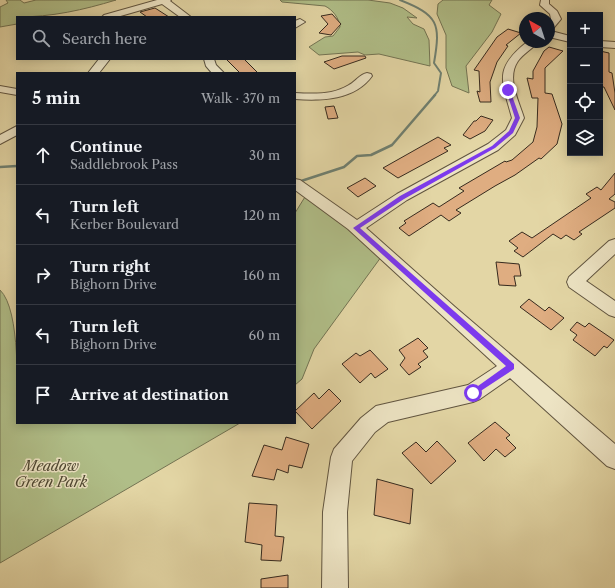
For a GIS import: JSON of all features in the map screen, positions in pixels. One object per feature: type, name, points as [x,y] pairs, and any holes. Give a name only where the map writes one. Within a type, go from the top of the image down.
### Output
[{"type":"street","points":[[110,16],[165,0],[185,16]]},
{"type":"street","points":[[545,0],[544,5],[553,12]]},
{"type":"street","points":[[555,35],[567,38]]},
{"type":"street","points":[[603,44],[615,45]]},
{"type":"street","points":[[356,228],[402,198],[493,147],[511,132],[518,118],[508,90],[508,67],[525,48]]},
{"type":"street","points":[[94,72],[104,60]]},
{"type":"street","points":[[209,60],[213,70],[217,72]]},
{"type":"street","points":[[296,96],[316,97],[345,92],[355,87],[367,76]]},
{"type":"street","points":[[0,89],[16,92]]},
{"type":"street","points":[[0,140],[16,131]]},
{"type":"street","points":[[296,184],[356,228],[615,458]]},
{"type":"street","points":[[615,245],[575,282],[615,310]]},
{"type":"street","points":[[335,588],[335,512],[342,457],[368,425],[383,413],[473,393],[511,366]]},
{"type":"green space","points":[[6,0],[20,0],[24,3],[36,0],[116,0],[92,7],[43,16],[16,16],[16,24],[0,27],[0,7],[8,3]]},
{"type":"green space","points":[[280,0],[368,0],[390,3],[403,8],[417,18],[407,17],[413,24],[424,29],[429,40],[430,66],[379,54],[365,55],[358,52],[319,55],[309,47],[325,37],[333,36],[340,27],[335,15],[325,6],[282,2]]},
{"type":"green space","points":[[443,0],[492,0],[489,5],[501,14],[492,32],[466,66],[469,93],[452,86],[446,68],[446,35],[437,14],[438,4]]},
{"type":"green space","points":[[308,192],[384,253],[314,349],[302,379],[296,384],[296,211]]},
{"type":"green space","name":"Meadow Green Park","points":[[0,290],[7,300],[12,315],[15,333],[16,424],[238,424],[0,563]]},
{"type":"building","points":[[155,8],[167,16],[146,16],[140,12]]},
{"type":"building","points":[[332,14],[341,24],[331,35],[319,33],[328,24],[321,16]]},
{"type":"building","points":[[508,29],[519,32],[519,35],[506,45],[508,46],[497,62],[490,82],[491,102],[480,102],[477,91],[480,92],[479,71],[474,70],[497,37]]},
{"type":"building","points":[[548,48],[552,48],[563,51],[545,68],[545,93],[552,94],[562,124],[557,144],[541,159],[539,158],[515,175],[456,210],[461,213],[449,221],[441,215],[409,236],[399,228],[406,223],[404,221],[433,203],[439,207],[464,191],[459,188],[505,161],[512,160],[533,142],[537,127],[538,98],[532,98],[527,78],[533,79],[533,71],[544,51]]},
{"type":"building","points":[[603,52],[609,53],[609,72],[612,73],[615,93],[615,110],[604,87]]},
{"type":"building","points":[[342,56],[365,56],[366,58],[334,69],[324,62]]},
{"type":"building","points":[[227,60],[245,60],[257,72],[239,72]]},
{"type":"building","points":[[334,106],[338,118],[328,119],[325,107]]},
{"type":"building","points":[[481,116],[493,120],[485,131],[470,139],[463,135],[474,121]]},
{"type":"building","points":[[438,137],[451,145],[444,148],[448,151],[398,178],[383,168]]},
{"type":"building","points":[[615,173],[615,194],[609,199],[615,202],[615,208],[579,232],[582,234],[574,240],[566,235],[561,239],[553,234],[523,257],[514,251],[518,248],[509,241],[522,232],[532,238],[591,198],[586,194],[597,187],[601,190]]},
{"type":"building","points":[[365,178],[376,186],[358,197],[347,188]]},
{"type":"building","points":[[496,262],[519,264],[521,276],[514,276],[516,286],[499,285]]},
{"type":"building","points":[[529,299],[545,311],[549,307],[564,318],[551,330],[520,307]]},
{"type":"building","points":[[577,322],[585,327],[589,323],[614,340],[607,348],[604,346],[595,356],[573,340],[577,335],[570,330]]},
{"type":"building","points":[[418,338],[428,348],[423,351],[428,357],[418,364],[421,367],[409,375],[400,365],[405,358],[399,350]]},
{"type":"building","points":[[370,350],[388,369],[375,378],[371,373],[360,383],[342,364],[356,353],[360,356]]},
{"type":"building","points":[[329,389],[341,401],[312,429],[296,412],[296,410],[314,393],[319,399]]},
{"type":"building","points":[[495,422],[510,435],[506,438],[516,448],[505,457],[496,449],[484,461],[468,443]]},
{"type":"building","points":[[286,437],[309,444],[302,468],[289,465],[288,473],[277,469],[274,480],[252,476],[264,445],[282,450]]},
{"type":"building","points":[[437,441],[456,461],[431,484],[402,453],[416,442],[426,452]]},
{"type":"building","points":[[377,479],[413,489],[410,524],[374,515]]},
{"type":"building","points":[[249,503],[277,505],[275,536],[284,537],[281,561],[261,560],[262,545],[245,542]]},
{"type":"building","points":[[288,575],[288,588],[261,588],[261,579]]},
{"type":"waterway","points":[[400,0],[413,5],[429,16],[434,22],[437,38],[434,63],[441,73],[438,91],[434,96]]},
{"type":"waterway","points":[[296,183],[344,167],[357,156],[371,155],[392,145],[435,95]]},
{"type":"waterway","points":[[0,167],[16,166]]},
{"type":"route","points":[[473,393],[488,384],[511,366],[356,228],[402,198],[493,147],[511,132],[518,118],[508,90]]}]
